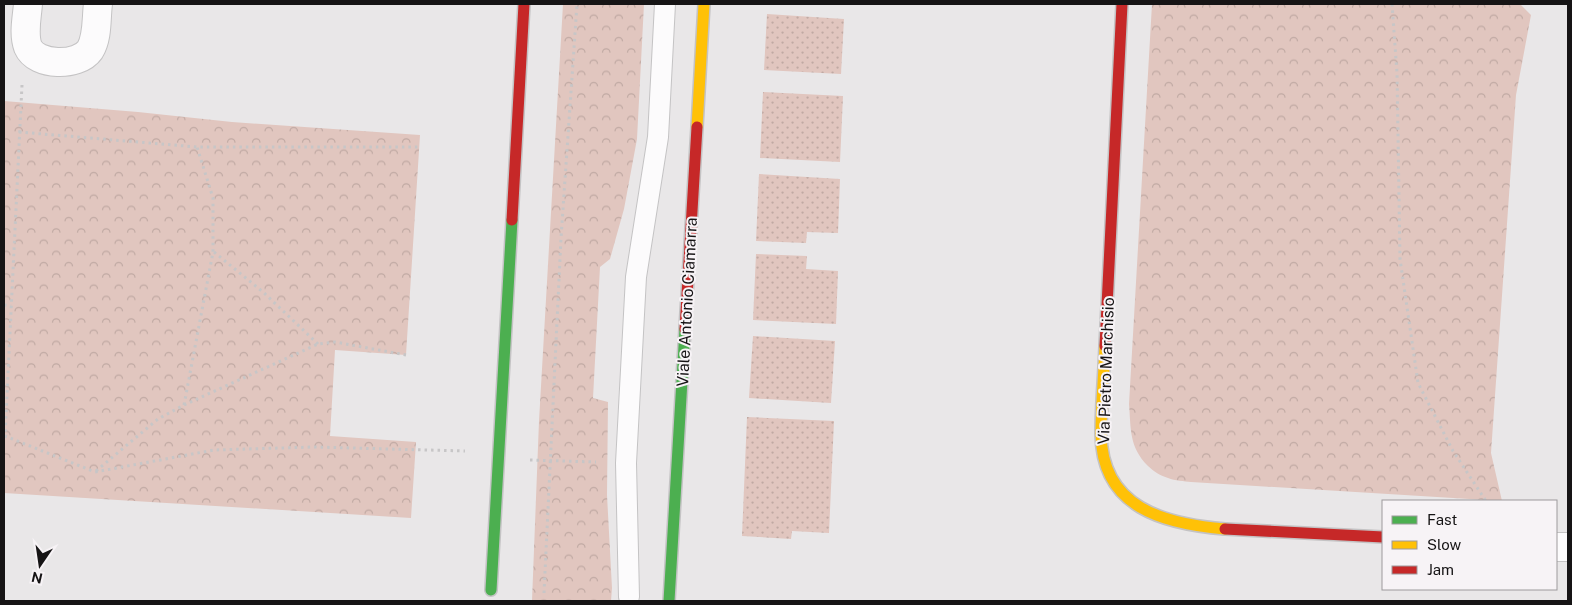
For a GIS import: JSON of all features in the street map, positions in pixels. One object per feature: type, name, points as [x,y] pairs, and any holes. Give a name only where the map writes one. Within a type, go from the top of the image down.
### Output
[{"type":"street","points":[[28,4],[26,35],[29,49],[38,57],[64,62],[80,59],[90,49],[93,42],[98,4]]},
{"type":"street","points":[[491,590],[524,4]]},
{"type":"street","name":"Viale Antonio Ciamarra","points":[[669,600],[704,4]]},
{"type":"street","name":"Via Pietro Marchisio","points":[[1122,4],[1101,435],[1109,476],[1127,498],[1141,509],[1178,522],[1254,531],[1382,537]]},
{"type":"lane","points":[[629,597],[626,463],[636,277],[658,137],[666,4]]},
{"type":"path","points":[[544,593],[561,238],[577,4]]},
{"type":"path","points":[[1392,4],[1398,73],[1400,259],[1418,383],[1453,451],[1485,500]]},
{"type":"path","points":[[26,35],[19,132],[4,436],[95,472],[214,450],[314,447],[469,451]]},
{"type":"path","points":[[19,132],[197,146],[419,147]]},
{"type":"path","points":[[184,406],[214,252],[213,198],[197,146]]},
{"type":"path","points":[[214,252],[263,292],[318,344]]},
{"type":"path","points":[[4,305],[11,306]]},
{"type":"path","points":[[95,472],[158,419],[318,344],[335,342],[406,355]]},
{"type":"path","points":[[523,459],[602,462]]},
{"type":"green space","points":[[563,4],[644,4],[637,139],[624,209],[610,259],[600,267],[593,398],[608,402],[607,495],[611,601],[532,601],[539,421]]},
{"type":"green space","points":[[1152,4],[1520,4],[1531,15],[1516,95],[1491,453],[1502,500],[1191,482],[1171,479],[1150,468],[1137,452],[1132,437],[1129,404]]},
{"type":"green space","points":[[767,14],[844,19],[841,74],[764,70]]},
{"type":"green space","points":[[763,92],[843,96],[840,162],[760,158]]},
{"type":"green space","points":[[4,101],[232,122],[420,135],[406,355],[335,350],[330,436],[416,442],[411,518],[4,493]]},
{"type":"green space","points":[[759,174],[840,179],[838,233],[807,232],[806,243],[756,241]]},
{"type":"green space","points":[[756,254],[807,256],[806,269],[838,271],[836,324],[753,320]]},
{"type":"green space","points":[[753,336],[835,341],[831,403],[749,398]]},
{"type":"green space","points":[[747,417],[834,421],[829,533],[792,531],[791,539],[742,536]]},
{"type":"traffic: fast","points":[[491,590],[512,220]]},
{"type":"traffic: fast","points":[[669,601],[685,329]]},
{"type":"traffic: slow","points":[[697,127],[704,4]]},
{"type":"traffic: slow","points":[[1105,346],[1101,434],[1104,459],[1112,479],[1125,495],[1140,507],[1159,516],[1202,527],[1225,529]]},
{"type":"traffic: jam","points":[[512,220],[524,4]]},
{"type":"traffic: jam","points":[[1105,346],[1122,4]]},
{"type":"traffic: jam","points":[[685,329],[697,127]]},
{"type":"traffic: jam","points":[[1225,529],[1382,537]]}]
